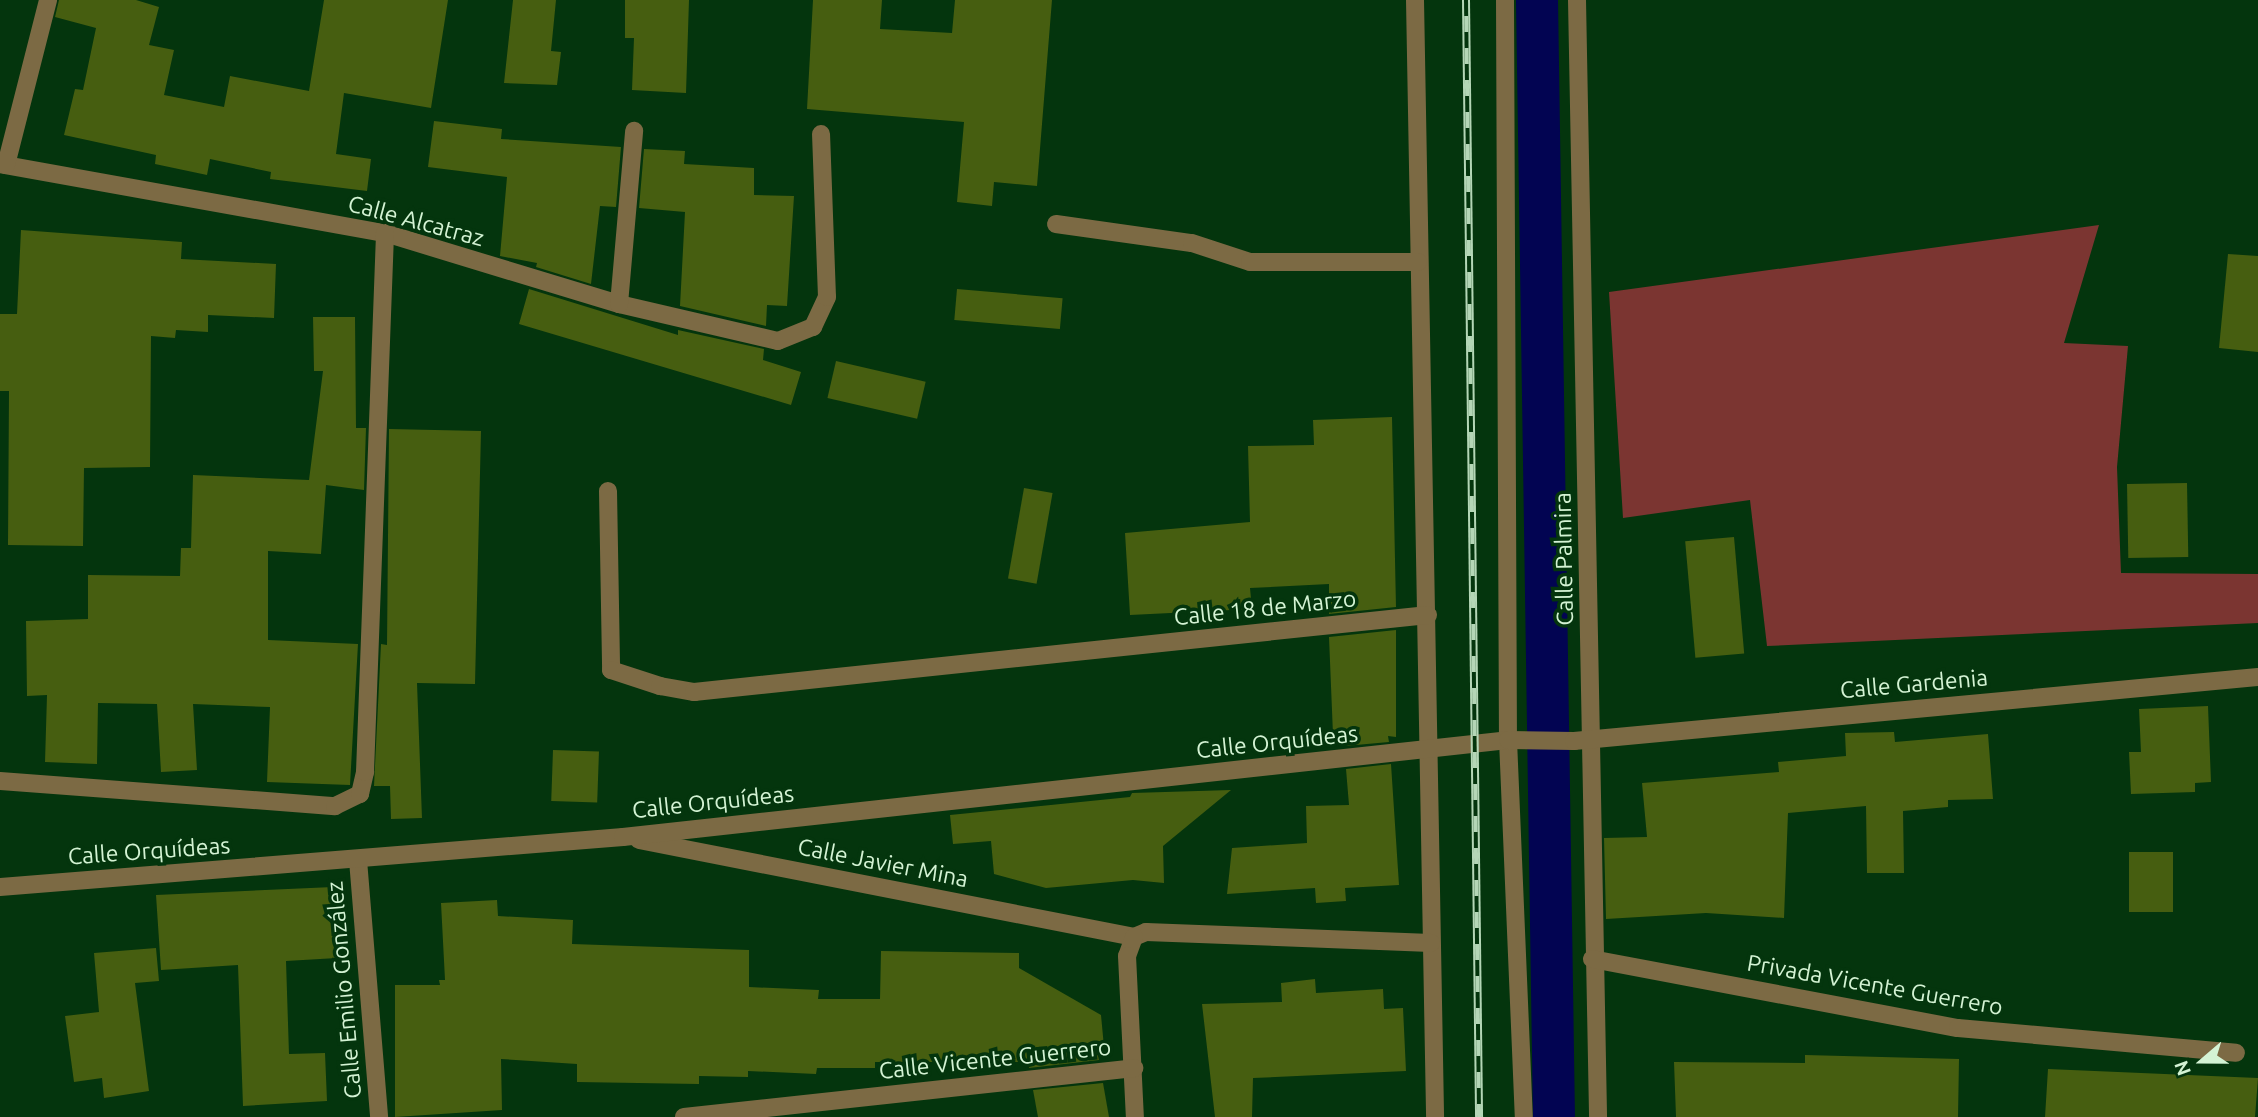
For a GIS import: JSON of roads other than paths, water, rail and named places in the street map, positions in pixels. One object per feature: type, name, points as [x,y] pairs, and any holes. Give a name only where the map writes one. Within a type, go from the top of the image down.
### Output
[{"type":"street","points":[[3,165],[48,0]]},
{"type":"street","points":[[1415,0],[1435,1117]]},
{"type":"street","points":[[1505,0],[1512,740],[1524,1117]]},
{"type":"street","name":"Calle Palmira","points":[[1577,0],[1592,738],[1592,959],[1598,1117]]},
{"type":"street","points":[[619,304],[634,131]]},
{"type":"street","name":"Calle Alcatraz","points":[[3,165],[385,233],[619,304],[778,341],[813,327],[827,297],[821,134]]},
{"type":"street","points":[[1056,223],[1192,243],[1250,262],[1418,262]]},
{"type":"street","points":[[0,781],[335,806],[360,794],[365,772],[385,233]]},
{"type":"street","name":"Calle 18 de Marzo","points":[[608,491],[611,670],[660,686],[694,692],[1427,615]]},
{"type":"street","name":"Calle Gardenia","points":[[1512,740],[1574,741],[2258,677]]},
{"type":"street","name":"Calle Orquídeas","points":[[0,887],[622,837],[1512,740]]},
{"type":"street","name":"Calle Javier Mina","points":[[622,837],[1134,937]]},
{"type":"street","name":"Calle Emilio González","points":[[358,860],[379,1117]]},
{"type":"street","points":[[1134,937],[1146,932],[1432,943]]},
{"type":"street","name":"Calle Vicente Guerrero","points":[[684,1117],[1134,1068],[1127,956],[1134,937]]},
{"type":"street","name":"Privada Vicente Guerrero","points":[[1592,959],[1958,1028],[2236,1053]]},
{"type":"street","points":[[1134,1068],[1135,1117]]},
{"type":"waterway","points":[[1537,0],[1554,1117]]},
{"type":"railway","points":[[1466,0],[1479,1117]]}]
